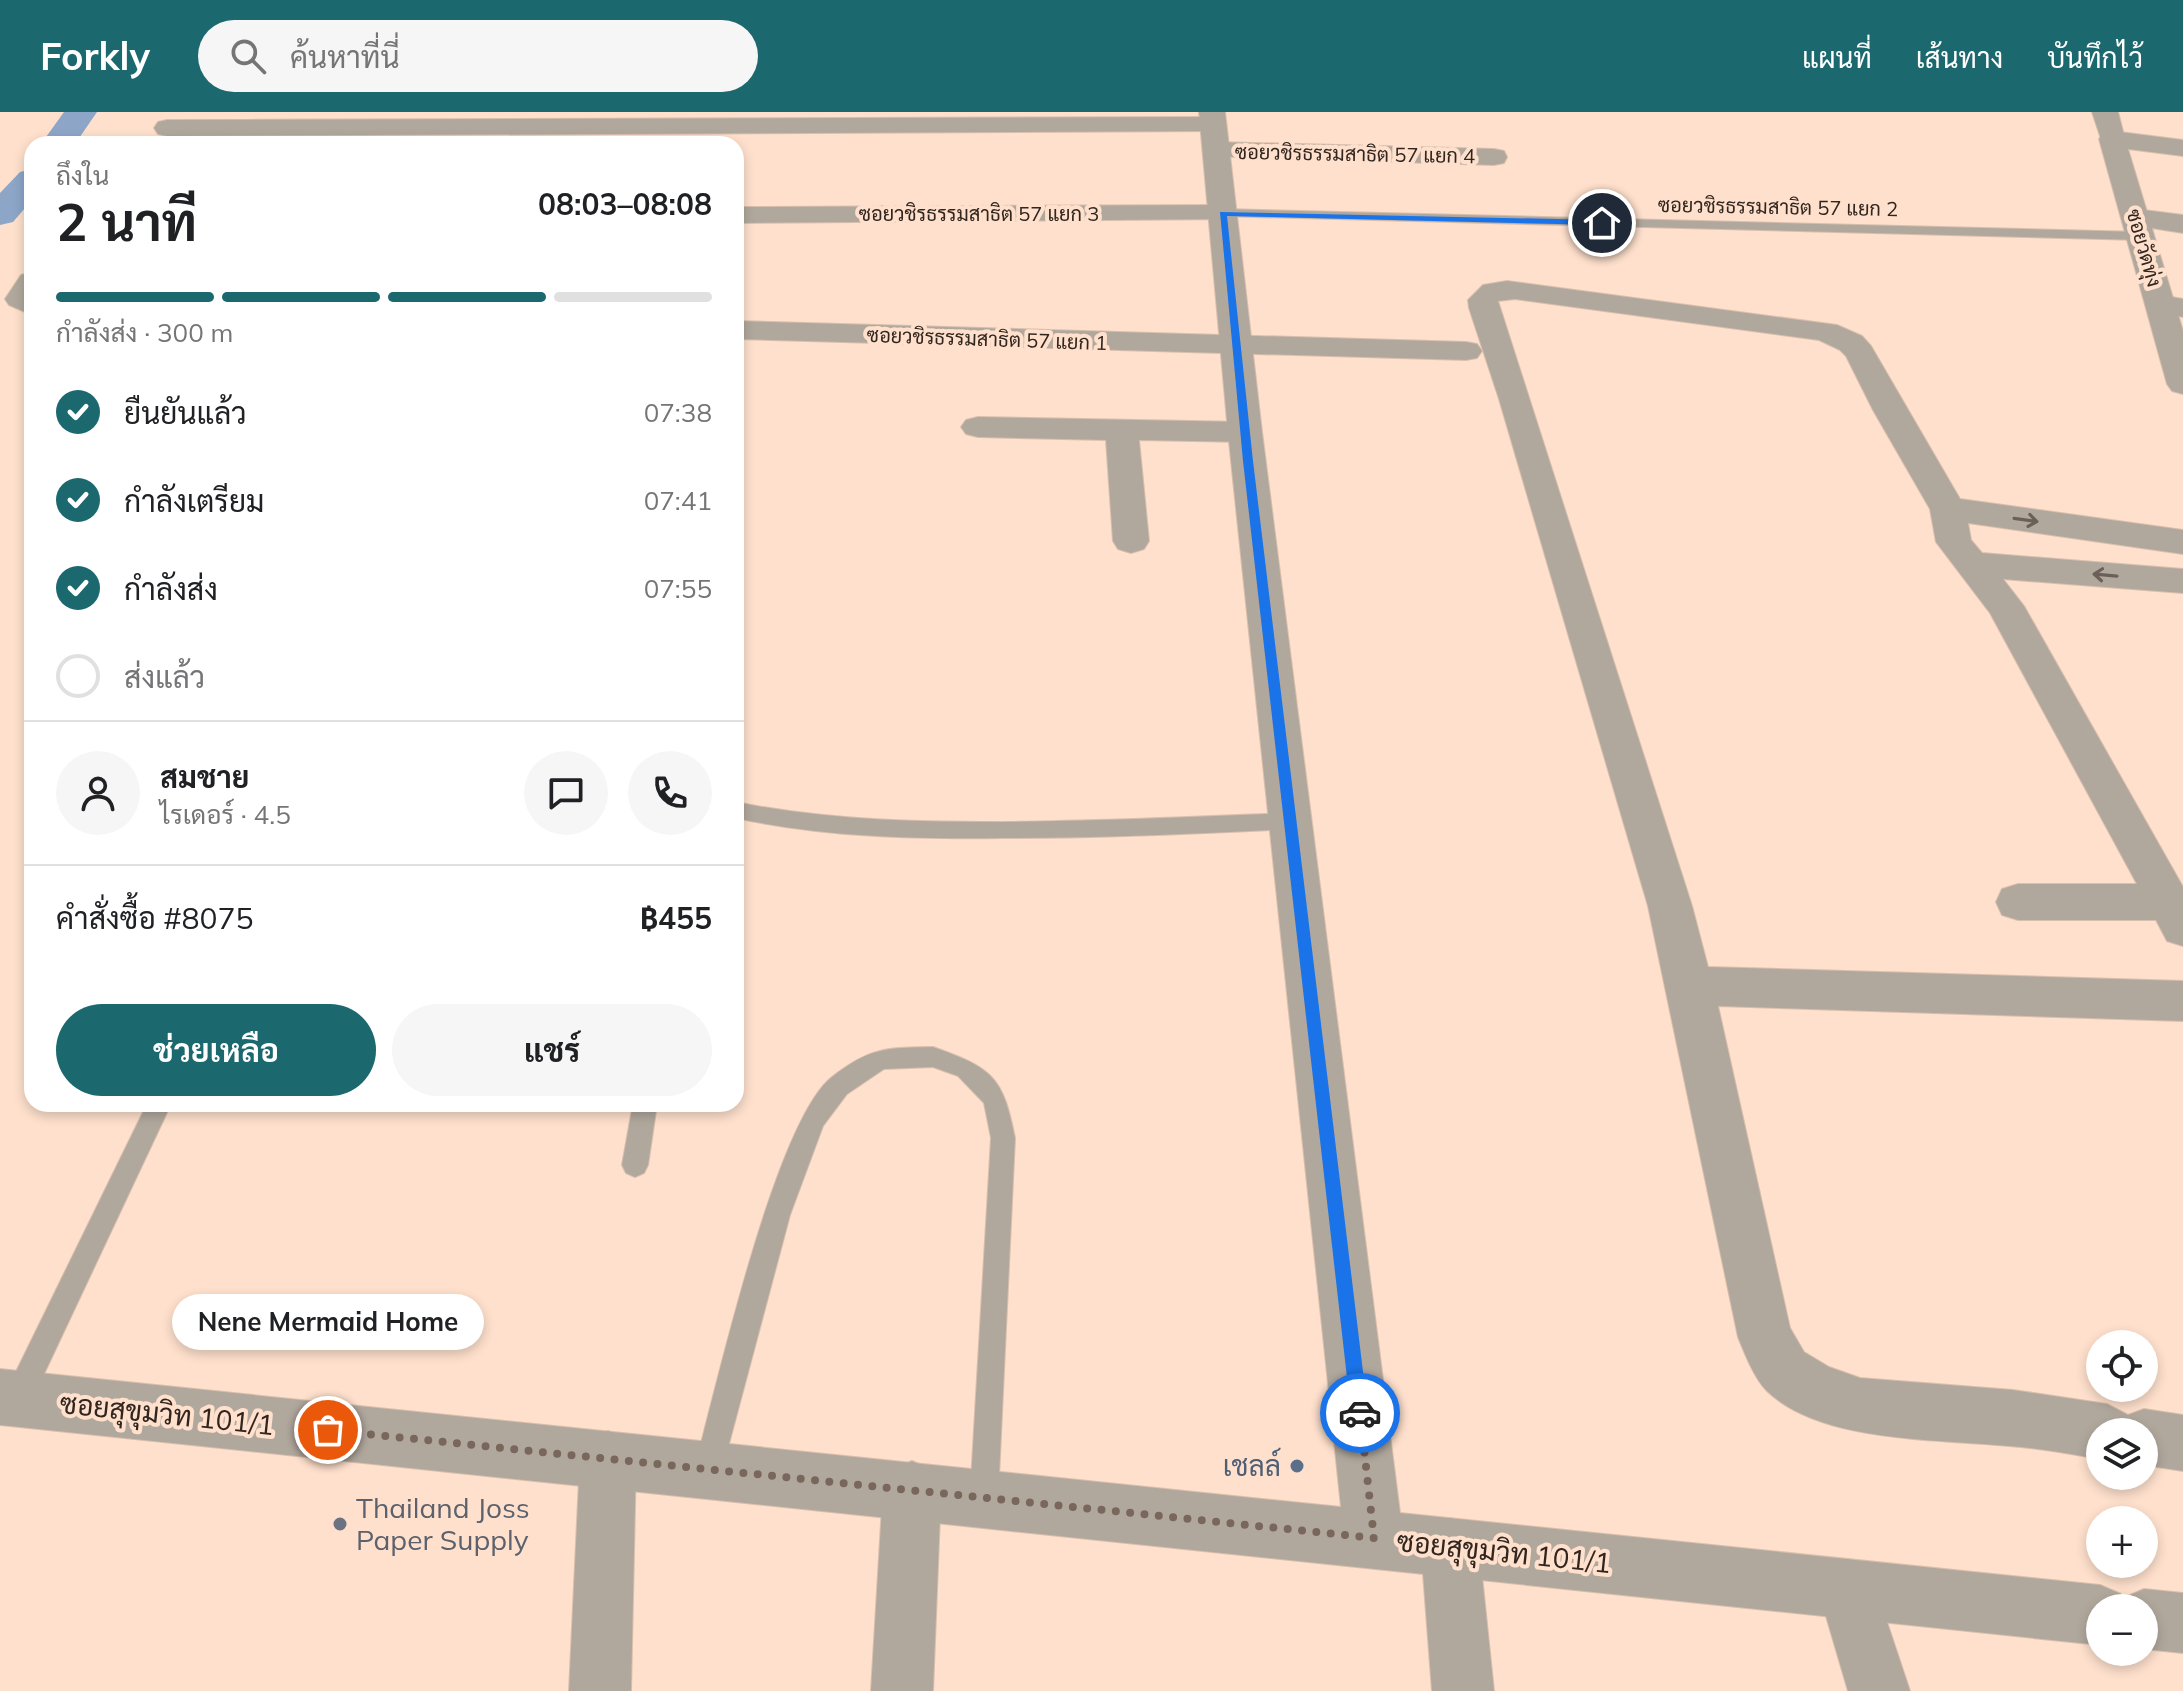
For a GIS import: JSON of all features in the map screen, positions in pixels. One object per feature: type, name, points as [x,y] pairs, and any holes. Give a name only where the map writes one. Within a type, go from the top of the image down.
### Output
[{"type":"street","points":[[2108,126],[2183,148]]},
{"type":"street","name":"ซอยวัดทุ่ง","points":[[2108,126],[2138,227],[2172,306],[2183,384]]},
{"type":"street","name":"ซอยวชิรธรรมสาธิต 57 แยก 4","points":[[167,128],[1213,129],[1494,157]]},
{"type":"street","points":[[1213,129],[1245,432],[1374,1538]]},
{"type":"street","name":"ซอยวชิรธรรมสาธิต 57 แยก 3","points":[[744,215],[1223,213]]},
{"type":"street","points":[[2138,227],[2183,224]]},
{"type":"street","points":[[2086,1429],[2013,1418],[1860,1406],[1813,1389],[1785,1371],[1765,1337],[1690,986],[1661,876],[1483,300],[1487,293],[1499,290],[1536,293],[1826,332],[1840,337],[1860,353],[1889,410],[1948,509],[1954,542],[2005,606],[2176,915]]},
{"type":"street","name":"ซอยวชิรธรรมสาธิต 57 แยก 1","points":[[744,330],[1238,347],[1466,351]]},
{"type":"street","points":[[978,427],[1245,432]]},
{"type":"street","points":[[1122,431],[1131,541]]},
{"type":"street","points":[[1948,509],[2183,542]]},
{"type":"street","points":[[1971,564],[2183,581]]},
{"type":"street","points":[[2018,902],[2176,915]]},
{"type":"street","points":[[1690,986],[2183,1001]]},
{"type":"street","name":"ซอยสุขุมวิท 101/1","points":[[9,1398],[2086,1614]]},
{"type":"street","points":[[2158,1439],[2183,1443]]},
{"type":"street","points":[[600,1691],[608,1459]]},
{"type":"street","points":[[902,1691],[912,1490]]},
{"type":"street","points":[[1450,1547],[1463,1691]]},
{"type":"street","points":[[1848,1589],[1879,1691]]},
{"type":"street","points":[[2158,1620],[2183,1623]]},
{"type":"lane","name":"ซอยวชิรธรรมสาธิต 57 แยก 2","points":[[1223,213],[2138,227]]},
{"type":"lane","points":[[744,812],[764,817],[890,830],[1109,830],[1290,821]]},
{"type":"lane","points":[[708,1470],[777,1215],[813,1120],[838,1086],[880,1059],[933,1057],[966,1069],[995,1098],[1003,1138],[984,1498]]},
{"type":"lane","points":[[9,1398],[155,1112]]},
{"type":"lane","points":[[635,1165],[644,1112]]},
{"type":"waterway","points":[[64,136],[81,112]]},
{"type":"waterway","points":[[0,214],[24,188]]},
{"type":"way so far","points":[[328,1430],[1374,1538],[1360,1413]]},
{"type":"place","name":"Nene Mermaid Home","points":[[328,1430]]},
{"type":"place","name":"เชลล์","points":[[1297,1466]]},
{"type":"place","name":"Thailand Joss Paper Supply","points":[[340,1524]]},
{"type":"route","points":[[1360,1413],[1248,461],[1223,213],[1602,223]]}]
